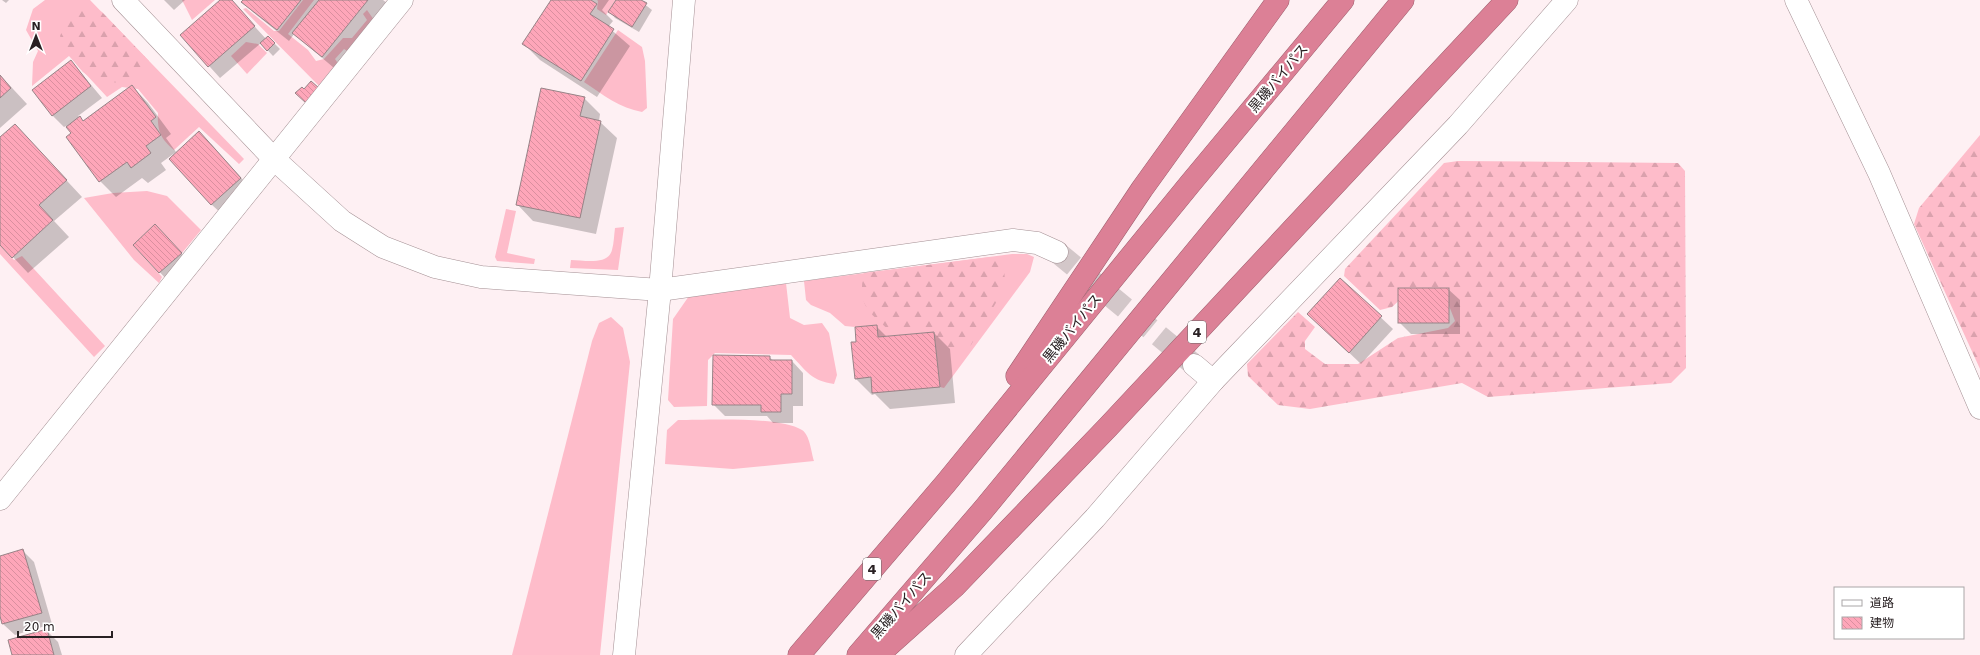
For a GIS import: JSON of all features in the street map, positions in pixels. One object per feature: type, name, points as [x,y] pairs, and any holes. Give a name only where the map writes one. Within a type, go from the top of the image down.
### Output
[{"type":"highway","name":"4","points":[[946,483],[1142,189],[1278,0]]},
{"type":"highway","name":"黒磯バイパス","points":[[799,655],[946,483],[1343,0]]},
{"type":"highway","name":"黒磯バイパス","points":[[858,655],[983,510],[1403,0]]},
{"type":"highway","name":"4","points":[[878,655],[954,587],[1086,450],[1507,0]]},
{"type":"street","points":[[123,0],[274,160],[342,221],[383,247],[435,267],[481,278],[660,290],[1014,240],[1037,243],[1057,252]]},
{"type":"street","points":[[0,499],[402,0]]},
{"type":"street","points":[[624,655],[660,290],[684,0]]},
{"type":"street","points":[[966,655],[1095,518],[1213,381],[1458,125],[1567,0]]},
{"type":"street","points":[[1796,0],[1879,173],[1980,408]]},
{"type":"street","points":[[1194,365],[1213,381]]},
{"type":"green space","points":[[45,0],[90,0],[244,159],[239,164],[199,127],[174,150],[163,138],[159,130],[158,113],[138,89],[122,87],[107,97],[69,56],[32,86],[33,62],[38,51],[26,30],[33,9]]},
{"type":"green space","points":[[182,0],[215,0],[192,20]]},
{"type":"green space","points":[[303,0],[314,0],[288,34],[308,50],[316,61],[324,59],[343,38],[352,38],[367,20],[363,14],[367,10],[374,20],[349,52],[344,49],[335,59],[339,65],[320,87],[243,9],[246,8],[274,31],[279,31]]},
{"type":"green space","points":[[597,0],[616,0],[606,15],[597,9]]},
{"type":"green space","points":[[81,4],[102,12],[149,61],[142,73],[136,78],[121,82],[103,81],[88,76],[76,64],[60,36],[72,9]]},
{"type":"green space","points":[[618,30],[642,47],[645,61],[647,108],[642,112],[619,104],[584,82]]},
{"type":"green space","points":[[246,42],[258,44],[267,53],[247,74],[231,56]]},
{"type":"green space","points":[[1980,135],[1980,369],[1914,224],[1919,208]]},
{"type":"green space","points":[[1458,161],[1678,163],[1685,171],[1686,368],[1671,383],[1488,397],[1462,383],[1310,409],[1278,405],[1248,376],[1247,364],[1298,312],[1315,327],[1305,341],[1305,349],[1325,364],[1358,364],[1398,338],[1448,328],[1455,321],[1444,293],[1405,295],[1392,307],[1380,310],[1344,276],[1345,269],[1444,163]]},
{"type":"green space","points":[[147,191],[167,196],[201,230],[182,253],[155,224],[133,245],[162,277],[159,283],[134,260],[84,198],[113,193]]},
{"type":"green space","points":[[506,209],[516,211],[507,253],[535,259],[534,264],[497,261],[495,257]]},
{"type":"green space","points":[[624,227],[618,270],[570,268],[571,260],[594,261],[606,258],[610,255],[614,242],[615,228]]},
{"type":"green space","points":[[0,245],[14,260],[22,256],[105,346],[94,357],[0,254]]},
{"type":"green space","points":[[1012,254],[1027,254],[1034,257],[1030,272],[944,388],[940,387],[934,332],[878,337],[876,325],[855,327],[845,326],[830,313],[811,305],[806,300],[804,281]]},
{"type":"green space","points":[[991,257],[1003,260],[1005,280],[1000,296],[971,345],[957,352],[920,330],[890,331],[870,312],[863,300],[862,284],[864,273]]},
{"type":"green space","points":[[786,283],[790,318],[804,325],[822,323],[829,333],[837,375],[834,384],[826,383],[815,378],[791,355],[715,353],[708,360],[707,406],[674,407],[668,400],[673,319],[689,296]]},
{"type":"green space","points":[[611,317],[623,328],[630,362],[600,655],[512,655],[592,341],[599,323]]},
{"type":"green space","points":[[724,419],[760,421],[791,426],[805,432],[810,444],[814,461],[733,469],[665,464],[667,430],[678,420]]},
{"type":"building","points":[[220,0],[232,0],[255,26],[208,67],[180,35]]},
{"type":"building","points":[[243,0],[301,0],[277,30],[241,2]]},
{"type":"building","points":[[319,0],[368,0],[322,57],[292,33]]},
{"type":"building","points":[[551,0],[591,0],[597,4],[590,14],[614,29],[581,81],[522,44]]},
{"type":"building","points":[[616,0],[641,0],[647,3],[632,27],[608,12]]},
{"type":"building","points":[[268,36],[275,43],[267,51],[260,43]]},
{"type":"building","points":[[71,60],[91,86],[52,116],[32,90]]},
{"type":"building","points":[[0,75],[11,88],[0,98]]},
{"type":"building","points":[[311,81],[319,88],[306,103],[295,93],[302,87],[304,89]]},
{"type":"building","points":[[132,85],[156,117],[151,121],[161,135],[146,146],[151,153],[131,168],[127,162],[99,182],[66,137],[71,133],[66,127],[80,116],[83,121]]},
{"type":"building","points":[[541,88],[585,97],[580,116],[601,121],[580,218],[516,205]]},
{"type":"building","points":[[15,124],[67,180],[39,205],[53,220],[12,258],[0,245],[0,137]]},
{"type":"building","points":[[199,131],[241,178],[211,205],[169,159]]},
{"type":"building","points":[[155,224],[182,253],[159,273],[133,245]]},
{"type":"building","points":[[1340,278],[1382,316],[1349,353],[1307,314]]},
{"type":"building","points":[[1398,288],[1449,288],[1449,323],[1398,323]]},
{"type":"building","points":[[877,325],[878,337],[934,332],[940,387],[872,393],[871,377],[855,379],[851,342],[856,342],[855,327]]},
{"type":"building","points":[[713,355],[770,356],[770,360],[792,360],[792,394],[781,394],[781,412],[761,412],[761,405],[712,405]]},
{"type":"building","points":[[23,549],[42,613],[2,624],[0,616],[0,556]]},
{"type":"building","points":[[47,629],[54,655],[12,655],[8,640]]},
{"type":"tunnel","points":[[1057,252],[1192,363]]}]
